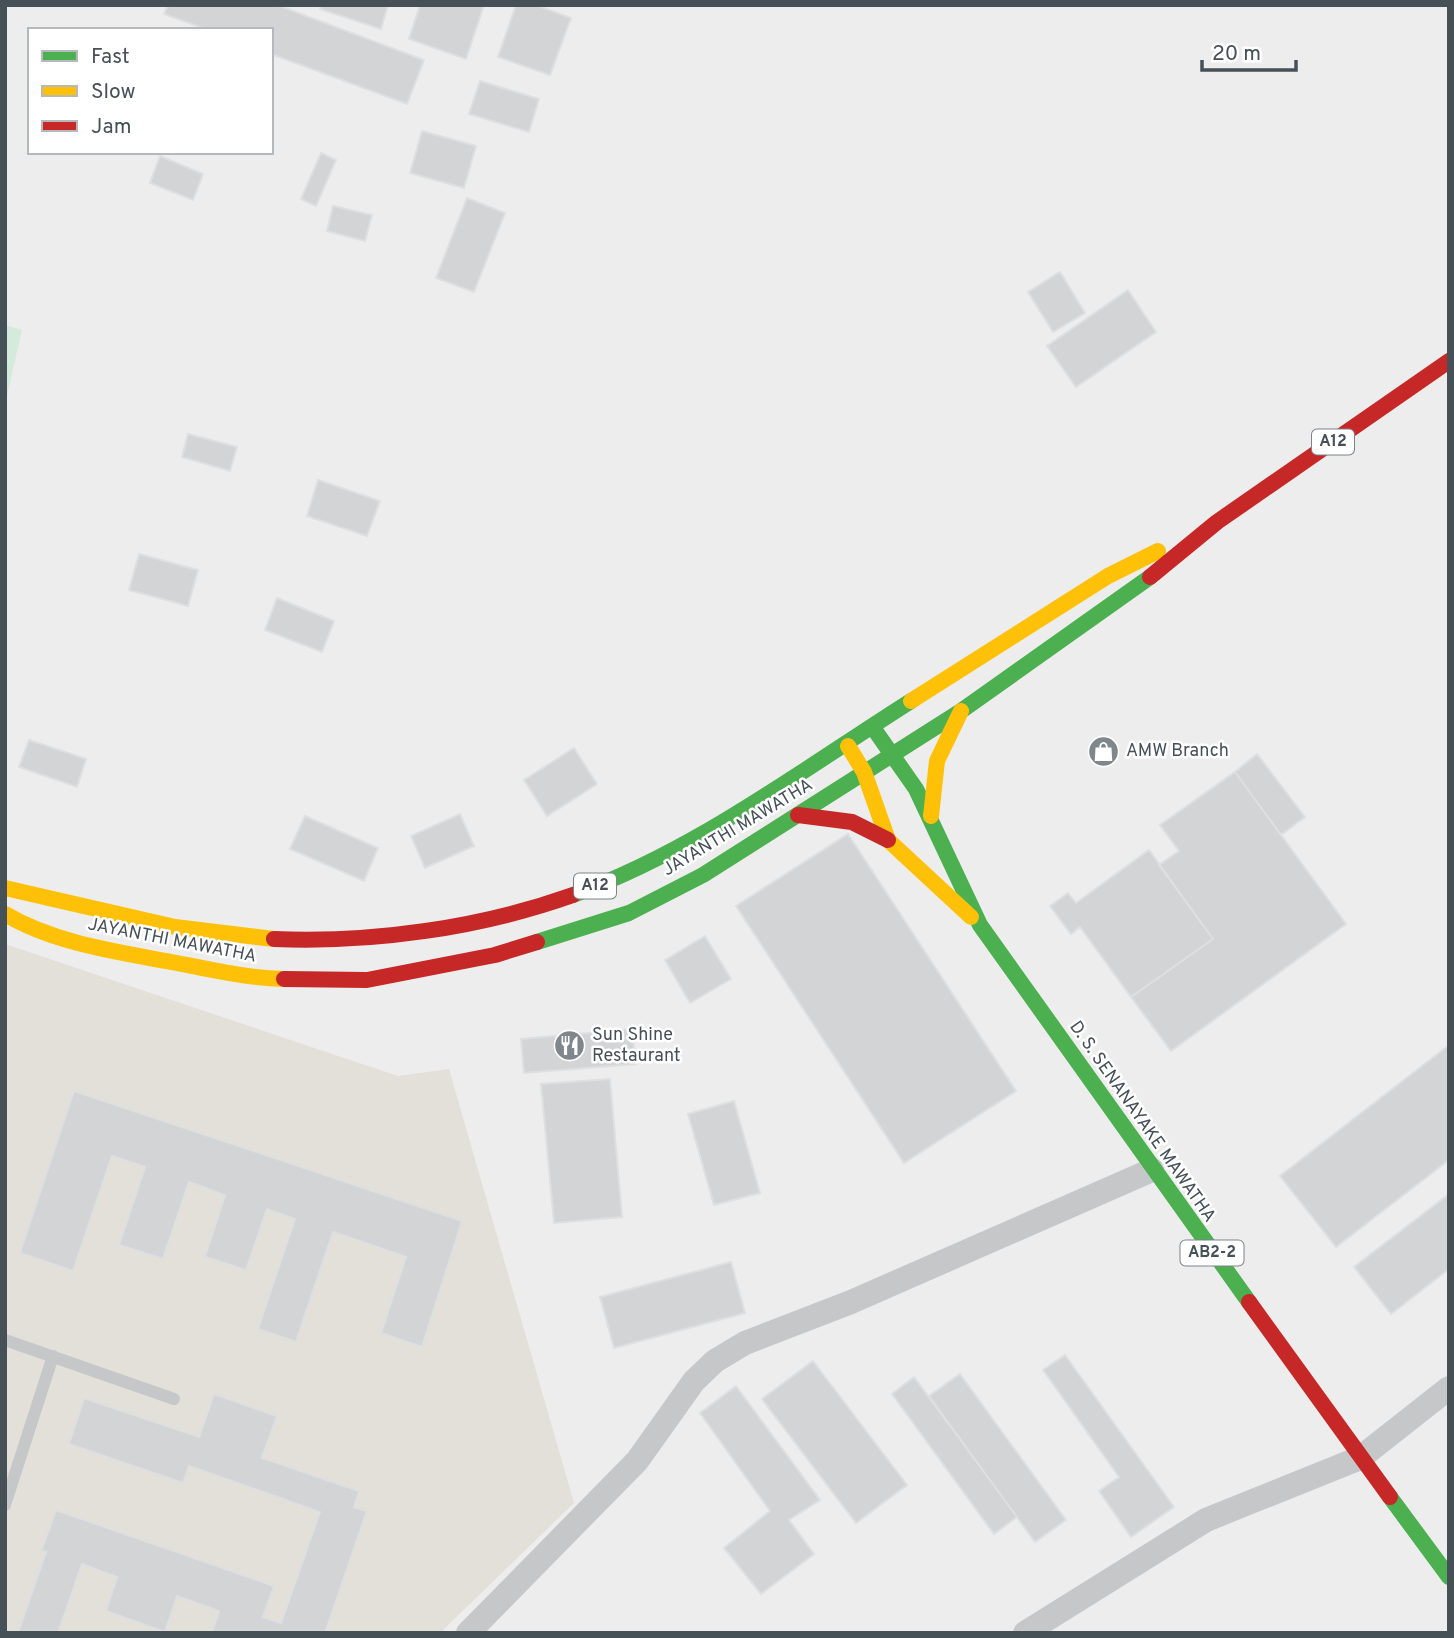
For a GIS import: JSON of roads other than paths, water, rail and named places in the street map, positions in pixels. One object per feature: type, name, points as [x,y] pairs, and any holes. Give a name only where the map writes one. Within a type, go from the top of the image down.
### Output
[{"type":"main road","name":"JAYANTHI MAWATHA","points":[[5,914],[31,929],[113,951],[189,967],[257,978],[367,980],[495,956],[629,913],[704,875],[961,711],[1129,595],[1217,522],[1449,361]]},
{"type":"main road","name":"JAYANTHI MAWATHA","points":[[5,888],[206,932],[276,939],[348,937],[492,916],[545,905],[622,876],[709,831],[1108,576],[1217,522]]},
{"type":"main road","points":[[931,816],[930,787],[933,765],[961,711]]},
{"type":"main road","name":"D. S. SENANAYAKE MAWATHA","points":[[872,726],[916,789],[931,816],[980,925],[1152,1170],[1449,1577]]},
{"type":"main road","name":"D. S. SENANAYAKE MAWATHA","points":[[846,743],[864,772],[888,840],[980,925]]},
{"type":"main road","points":[[798,815],[852,822],[888,840]]},
{"type":"street","points":[[468,1633],[637,1461],[695,1381],[715,1361],[745,1343],[851,1302],[1152,1170]]},
{"type":"street","points":[[1025,1633],[1206,1520],[1360,1458],[1449,1388]]},
{"type":"lane","points":[[5,1340],[174,1399]]},
{"type":"lane","points":[[5,1505],[53,1356]]},
{"type":"place","name":"AMW Branch","points":[[1103,751]]},
{"type":"place","name":"Sun Shine Restaurant","points":[[569,1045]]}]
